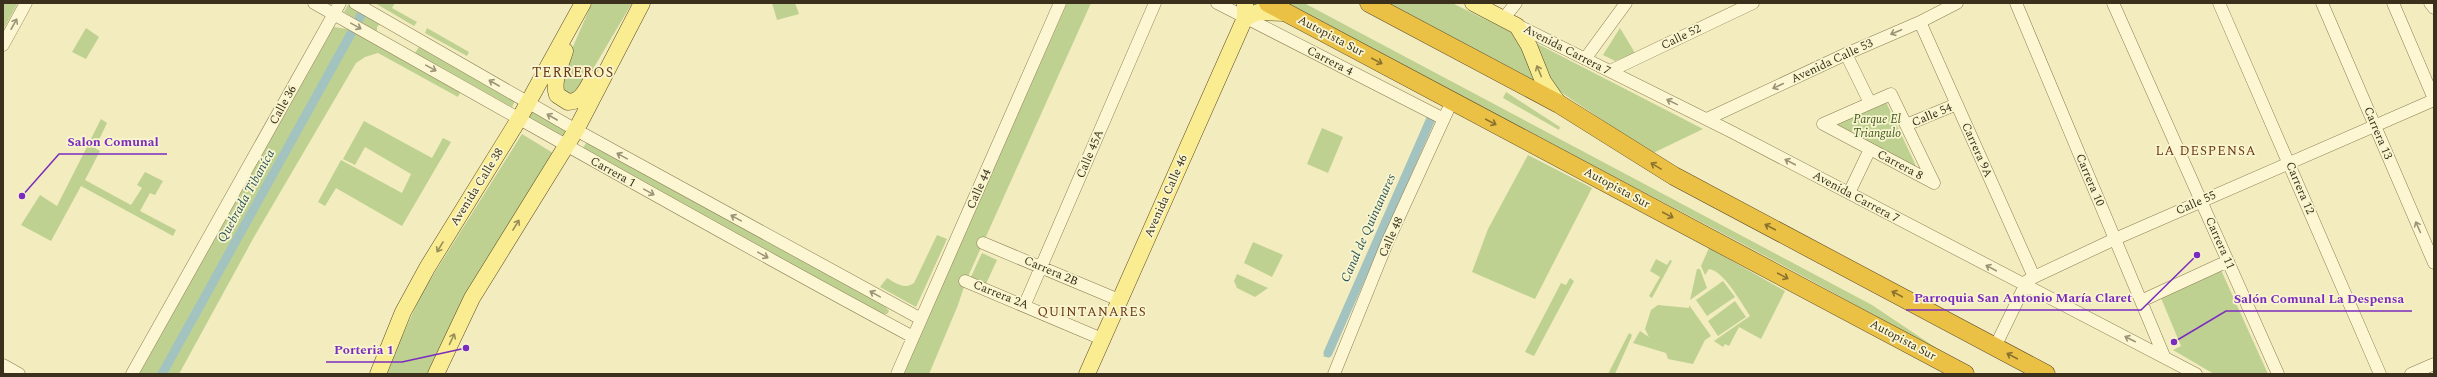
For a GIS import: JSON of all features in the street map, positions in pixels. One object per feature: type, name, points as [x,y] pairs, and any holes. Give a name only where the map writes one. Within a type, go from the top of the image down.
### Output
[{"type":"highway","name":"Autopista Sur","points":[[1268,3],[1965,374]]},
{"type":"highway","points":[[1369,3],[1559,104],[1668,173],[2046,374]]},
{"type":"main road","name":"Avenida Carrera 7","points":[[1473,3],[1509,21],[1526,40],[1543,81],[1559,104]]},
{"type":"main road","points":[[582,6],[555,86],[557,95],[568,102],[576,100],[583,95],[605,55],[641,5]]},
{"type":"main road","points":[[436,374],[472,298],[576,130],[641,5]]},
{"type":"main road","name":"Avenida Calle 38","points":[[378,374],[403,312],[427,268],[520,119],[582,6]]},
{"type":"main road","points":[[1245,10],[1287,13]]},
{"type":"main road","name":"Avenida Calle 46","points":[[1087,374],[1245,10]]},
{"type":"street","points":[[3,44],[26,3]]},
{"type":"street","name":"Carrera 1","points":[[314,3],[566,146],[913,337]]},
{"type":"street","name":"Calle 36","points":[[132,374],[340,3]]},
{"type":"street","name":"Carrera 1","points":[[355,3],[576,130],[921,319]]},
{"type":"street","name":"Calle 44","points":[[897,374],[1060,3]]},
{"type":"street","name":"Calle 45A","points":[[1025,304],[1155,3]]},
{"type":"street","name":"Carrera 4","points":[[1217,3],[1245,10],[1444,119]]},
{"type":"street","points":[[1509,21],[1516,3]]},
{"type":"street","points":[[1585,59],[1626,3]]},
{"type":"street","name":"Calle 52","points":[[1610,71],[1753,3]]},
{"type":"street","name":"Avenida Calle 53","points":[[1707,119],[1846,54],[1920,22],[1957,3]]},
{"type":"street","name":"Carrera 10","points":[[2016,3],[2164,356]]},
{"type":"street","name":"Carrera 11","points":[[2113,3],[2278,374]]},
{"type":"street","name":"Carrera 12","points":[[2219,3],[2290,163],[2380,374]]},
{"type":"street","name":"Carrera 13","points":[[2322,3],[2434,263]]},
{"type":"street","points":[[2393,3],[2434,100]]},
{"type":"street","points":[[2430,3],[2434,8]]},
{"type":"street","name":"Avenida Carrera 7","points":[[1509,21],[1707,119],[2196,374]]},
{"type":"street","name":"Carrera 9A","points":[[1920,22],[2034,277]]},
{"type":"street","points":[[388,44],[383,36],[384,30],[389,26],[396,27]]},
{"type":"street","points":[[399,50],[412,50],[415,45],[415,38]]},
{"type":"street","points":[[1846,54],[1870,103],[1891,94],[1906,125]]},
{"type":"street","name":"Calle 55","points":[[1995,347],[2025,286],[2028,281],[2034,277],[2115,239],[2434,100]]},
{"type":"street","name":"Calle 48","points":[[1334,374],[1387,243],[1452,101]]},
{"type":"street","name":"Carrera 8","points":[[1870,103],[1823,124],[1934,183],[1906,125]]},
{"type":"street","name":"Calle 54","points":[[1906,125],[1957,104]]},
{"type":"street","points":[[1849,193],[1870,149]]},
{"type":"street","name":"Carrera 2B","points":[[983,243],[1119,300]]},
{"type":"street","points":[[2141,301],[2228,261]]},
{"type":"street","name":"Carrera 2A","points":[[966,281],[1025,304],[1102,339]]},
{"type":"street","points":[[884,321],[893,314],[892,304]]},
{"type":"street","points":[[2412,374],[2434,364]]},
{"type":"street","points":[[3,365],[19,374]]},
{"type":"green space","points":[[3,3],[18,3],[3,30]]},
{"type":"green space","points":[[375,3],[395,3],[392,8],[417,22],[414,26]]},
{"type":"green space","points":[[592,3],[632,3],[586,81],[574,96],[561,92],[561,74]]},
{"type":"green space","points":[[772,3],[795,3],[799,14],[777,20]]},
{"type":"green space","points":[[1067,3],[1091,3],[966,281],[958,305],[929,374],[903,374]]},
{"type":"green space","points":[[1279,3],[1304,3],[1872,305],[1957,362],[1790,269]]},
{"type":"green space","points":[[1382,3],[1452,3],[1519,36],[1540,86]]},
{"type":"green space","points":[[348,5],[381,23],[377,27],[377,32],[344,12]]},
{"type":"green space","points":[[334,27],[353,30],[461,91],[458,97],[378,53],[365,57],[356,63],[254,237],[179,374],[139,374]]},
{"type":"green space","points":[[86,28],[99,37],[86,59],[72,52]]},
{"type":"green space","points":[[427,28],[469,52],[467,56],[425,33]]},
{"type":"green space","points":[[1620,28],[1635,53],[1615,61],[1603,55]]},
{"type":"green space","points":[[1528,39],[1703,129],[1649,155],[1607,123],[1550,85]]},
{"type":"green space","points":[[419,47],[515,101],[512,107],[415,53]]},
{"type":"green space","points":[[1506,92],[1560,127],[1559,130],[1503,98]]},
{"type":"green space","name":"Parque El Triangulo","points":[[1886,102],[1917,168],[1835,125]]},
{"type":"green space","points":[[532,112],[565,131],[561,138],[528,119]]},
{"type":"green space","points":[[1429,112],[1437,116],[1330,356],[1323,357]]},
{"type":"green space","points":[[101,119],[107,123],[95,148],[100,151],[85,180],[131,205],[142,188],[137,185],[145,172],[163,181],[155,195],[150,193],[140,211],[176,230],[173,236],[81,186],[51,241],[21,225],[40,195],[57,206]]},
{"type":"green space","points":[[364,121],[432,158],[443,138],[451,142],[402,226],[336,188],[325,206],[318,202],[341,160],[402,193],[411,174],[365,147],[355,165],[343,159]]},
{"type":"green space","points":[[1322,128],[1343,137],[1328,173],[1307,164]]},
{"type":"green space","points":[[522,134],[553,153],[467,294],[428,374],[385,374],[422,293]]},
{"type":"green space","points":[[587,142],[885,306],[889,311],[887,314],[881,314],[582,149]]},
{"type":"green space","points":[[1528,155],[1592,188],[1535,299],[1472,272],[1488,229]]},
{"type":"green space","points":[[937,235],[947,239],[916,307],[880,287],[887,278],[904,286],[914,283]]},
{"type":"green space","points":[[1253,242],[1283,255],[1272,277],[1244,263]]},
{"type":"green space","points":[[1709,248],[1785,291],[1761,339],[1739,327],[1729,346],[1725,344],[1723,347],[1714,341],[1750,316],[1732,289],[1721,276],[1715,271],[1709,269],[1705,275],[1701,266]]},
{"type":"green space","points":[[982,253],[997,260],[985,286],[970,279]]},
{"type":"green space","points":[[1656,259],[1667,265],[1670,260],[1672,261],[1652,298],[1649,296],[1660,277],[1650,271]]},
{"type":"green space","points":[[1697,269],[1700,269],[1707,288],[1690,300]]},
{"type":"green space","points":[[2221,270],[2268,374],[2214,374],[2173,350],[2181,346],[2161,298]]},
{"type":"green space","points":[[1237,274],[1268,288],[1255,297],[1237,288],[1234,281]]},
{"type":"green space","points":[[1570,278],[1574,281],[1534,356],[1525,352],[1561,283],[1566,285]]},
{"type":"green space","points":[[1723,281],[1735,297],[1707,316],[1696,300]]},
{"type":"green space","points":[[1735,301],[1746,317],[1718,336],[1708,321]]},
{"type":"green space","points":[[1658,305],[1689,308],[1689,305],[1711,336],[1705,340],[1693,364],[1668,359],[1666,353],[1633,343],[1640,331],[1649,337],[1645,329],[1651,310]]},
{"type":"green space","points":[[1629,333],[1632,335],[1631,338],[1615,374],[1608,374]]},
{"type":"waterway","name":"Quebrada Tibaníca","points":[[358,21],[362,13]]},
{"type":"waterway","name":"Quebrada Tibaníca","points":[[162,374],[353,30]]},
{"type":"waterway","name":"Canal de Quintanares","points":[[1328,353],[1433,114]]},
{"type":"place","name":"Salon Comunal","points":[[22,196]]},
{"type":"place","name":"Parroquia San Antonio María Claret","points":[[2197,255]]},
{"type":"place","name":"Salón Comunal La Despensa","points":[[2174,342]]},
{"type":"place","name":"Porteria 1","points":[[466,348]]},
{"type":"district","name":"TERREROS","points":[[573,72]]},
{"type":"district","name":"LA DESPENSA","points":[[2206,151]]},
{"type":"district","name":"QUINTANARES","points":[[1092,312]]}]
